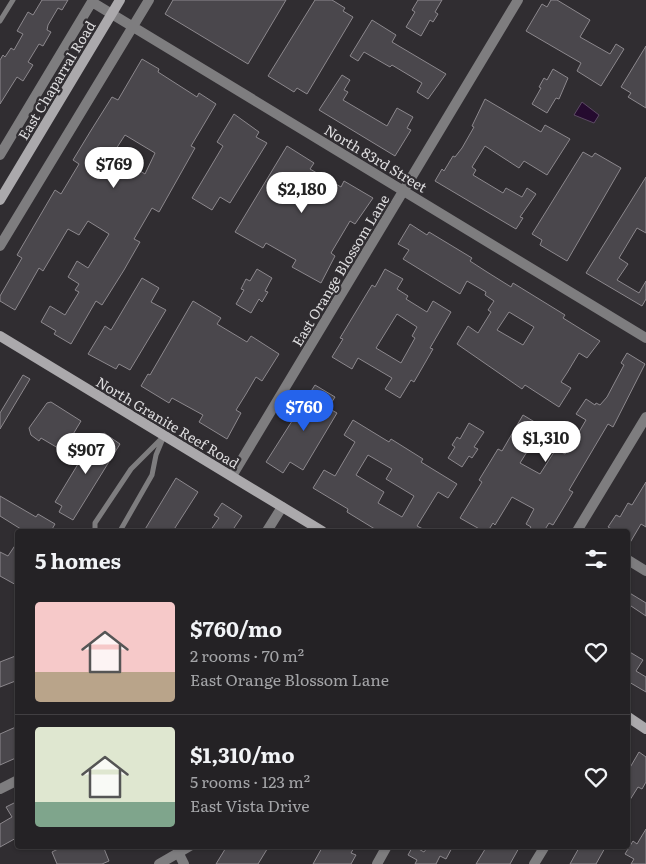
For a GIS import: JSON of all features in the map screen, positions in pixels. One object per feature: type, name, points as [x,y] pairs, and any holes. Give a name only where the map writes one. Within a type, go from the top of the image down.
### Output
[{"type":"street","name":"East Chaparral Road","points":[[0,200],[120,0]]},
{"type":"street","points":[[0,246],[149,0]]},
{"type":"street","name":"East Orange Blossom Lane","points":[[232,476],[518,0]]},
{"type":"street","name":"North 83rd Street","points":[[92,1],[646,338]]},
{"type":"street","points":[[0,155],[92,1]]},
{"type":"street","name":"North Granite Reef Road","points":[[0,336],[319,529]]},
{"type":"street","points":[[579,529],[646,417]]},
{"type":"street","points":[[268,529],[282,507]]},
{"type":"street","points":[[630,561],[646,571]]},
{"type":"street","points":[[630,718],[646,729]]},
{"type":"street","points":[[0,788],[15,781]]},
{"type":"street","points":[[377,864],[385,849]]},
{"type":"street","points":[[534,864],[543,849]]},
{"type":"street","points":[[158,864],[182,859]]},
{"type":"lane","points":[[0,21],[13,0]]},
{"type":"lane","points":[[95,529],[94,523],[131,469],[164,436]]},
{"type":"lane","points":[[121,529],[152,475],[156,455],[164,436]]},
{"type":"shaded area","points":[[582,102],[599,115],[594,123],[574,115]]},
{"type":"building","points":[[42,0],[68,0],[62,10],[58,8],[48,25],[47,30],[51,32],[43,46],[39,44],[28,62],[33,65],[23,81],[17,77],[0,104],[0,60],[3,55],[5,57],[11,48],[14,50],[23,34],[17,31],[28,12],[33,15]]},
{"type":"building","points":[[173,0],[286,0],[248,64],[165,14]]},
{"type":"building","points":[[315,0],[332,0],[345,8],[343,11],[353,17],[307,94],[297,88],[294,92],[268,76]]},
{"type":"building","points":[[418,0],[442,0],[435,12],[438,14],[433,22],[430,20],[421,36],[406,27],[415,12],[412,10]]},
{"type":"building","points":[[551,0],[557,0],[590,20],[580,37],[610,54],[616,44],[624,49],[601,86],[577,71],[581,63],[526,31],[542,4],[547,7]]},
{"type":"building","points":[[372,20],[396,35],[392,42],[446,74],[428,99],[417,92],[422,83],[392,65],[390,67],[364,52],[358,61],[350,56]]},
{"type":"building","points":[[646,46],[646,108],[628,97],[631,93],[621,87]]},
{"type":"building","points":[[142,59],[159,69],[158,72],[197,97],[199,93],[216,104],[191,146],[195,148],[159,212],[152,208],[134,239],[140,242],[124,270],[102,305],[96,301],[71,344],[54,334],[56,331],[41,322],[50,306],[65,315],[79,292],[75,290],[79,284],[68,277],[77,261],[88,268],[109,234],[88,221],[79,235],[68,229],[43,271],[39,268],[15,310],[0,301],[0,296],[22,258],[17,255],[55,190],[61,194],[79,164],[73,160],[112,97],[118,100]],"holes":[[[125,135],[155,153],[145,174],[124,161],[127,156],[116,149]]]},
{"type":"building","points":[[553,69],[568,78],[559,99],[556,98],[547,113],[532,104],[544,78],[547,80]]},
{"type":"building","points":[[342,75],[350,80],[344,90],[348,92],[343,100],[387,126],[397,108],[413,117],[407,128],[411,130],[395,156],[319,110]]},
{"type":"building","points":[[485,99],[541,132],[545,125],[570,139],[547,175],[524,161],[519,168],[485,146],[472,167],[476,170],[473,175],[503,193],[506,188],[522,197],[527,188],[536,194],[520,217],[523,218],[516,229],[435,181],[442,169],[444,171],[453,156],[455,157],[462,148],[474,127],[472,126]]},
{"type":"building","points":[[234,114],[259,132],[256,137],[267,143],[230,203],[220,197],[212,210],[192,198],[223,146],[217,142]]},
{"type":"building","points":[[287,146],[314,163],[310,169],[341,187],[344,181],[373,198],[355,224],[350,221],[331,253],[335,256],[321,283],[292,267],[296,260],[266,243],[263,248],[235,232]]},
{"type":"building","points":[[583,152],[592,157],[595,153],[621,168],[567,261],[540,245],[542,240],[532,234]]},
{"type":"building","points":[[646,177],[646,233],[637,228],[619,258],[628,264],[617,280],[639,293],[646,281],[646,299],[642,306],[586,273]]},
{"type":"building","points":[[410,224],[427,235],[429,232],[472,258],[470,261],[511,287],[513,283],[565,315],[563,318],[600,341],[587,358],[579,353],[561,382],[571,388],[559,407],[525,385],[522,389],[457,344],[468,326],[478,333],[491,312],[488,310],[494,301],[485,295],[486,292],[467,281],[460,294],[403,259],[409,250],[398,244]],"holes":[[[509,312],[534,327],[523,345],[497,330]]]},
{"type":"building","points":[[257,269],[272,278],[265,291],[268,292],[262,302],[259,299],[251,313],[236,304],[244,290],[241,289],[246,279],[250,281]]},
{"type":"building","points":[[385,269],[403,279],[397,289],[408,296],[406,299],[427,312],[433,301],[451,312],[430,348],[433,349],[414,382],[411,380],[400,398],[385,389],[392,378],[358,358],[352,369],[332,357],[343,339],[340,338],[372,285],[375,287]],"holes":[[[397,314],[417,327],[412,336],[415,338],[401,363],[376,348]]]},
{"type":"building","points":[[142,278],[159,288],[151,302],[166,310],[130,370],[119,364],[116,369],[88,354],[105,326],[111,330]]},
{"type":"building","points":[[193,301],[221,318],[217,324],[247,342],[251,336],[279,354],[262,381],[256,377],[236,410],[241,413],[227,439],[199,422],[203,415],[172,398],[169,403],[141,386],[148,374],[150,375]]},
{"type":"building","points":[[627,353],[645,364],[613,427],[608,424],[569,490],[573,492],[553,525],[549,523],[545,529],[530,529],[531,527],[526,524],[534,509],[512,497],[495,525],[493,523],[489,529],[479,529],[460,518],[482,482],[479,480],[498,449],[502,451],[523,415],[538,424],[525,444],[530,447],[520,463],[540,474],[556,449],[565,454],[572,444],[586,420],[576,414],[586,399],[595,405],[596,403],[600,405],[607,397],[624,365],[621,363]]},
{"type":"building","points":[[23,375],[30,379],[0,429],[0,413]]},
{"type":"building","points":[[315,385],[335,397],[328,408],[337,413],[303,470],[290,462],[283,473],[266,462]]},
{"type":"building","points":[[51,402],[81,421],[63,451],[41,438],[39,441],[31,435],[29,428],[47,403]]},
{"type":"building","points":[[353,420],[389,442],[391,439],[423,459],[421,462],[457,484],[448,498],[438,492],[417,526],[423,529],[375,529],[347,512],[348,509],[313,488],[324,470],[335,476],[355,442],[344,435]],"holes":[[[368,455],[392,469],[386,479],[414,496],[402,517],[378,503],[384,492],[356,475]]]},
{"type":"building","points":[[469,423],[484,432],[474,447],[478,449],[472,458],[469,456],[462,467],[448,458],[455,447],[452,445],[457,437],[460,439]]},
{"type":"building","points":[[104,433],[120,444],[73,520],[59,512],[62,506],[55,502],[95,436],[100,439]]},
{"type":"building","points":[[176,478],[198,492],[174,529],[145,529]]},
{"type":"building","points":[[646,482],[646,527],[641,524],[630,543],[630,529],[612,529],[608,527],[616,515],[620,517],[628,503],[632,505]]},
{"type":"building","points":[[0,496],[36,517],[38,514],[55,524],[52,529],[21,529],[0,516]]},
{"type":"building","points":[[222,503],[242,516],[233,529],[211,529],[219,518],[214,515]]},
{"type":"building","points":[[15,546],[15,584],[0,576],[0,552],[8,556]]},
{"type":"building","points":[[630,593],[646,603],[646,616],[630,605]]},
{"type":"building","points":[[630,652],[643,660],[636,671],[646,677],[646,692],[630,683]]},
{"type":"building","points":[[15,656],[15,681],[0,687],[0,662]]},
{"type":"building","points":[[15,727],[15,758],[0,765],[0,734]]},
{"type":"building","points":[[639,752],[646,757],[646,782],[642,789],[638,787],[630,800],[630,768]]},
{"type":"building","points":[[15,802],[15,839],[0,847],[0,824],[12,817],[6,807]]},
{"type":"building","points":[[646,829],[646,864],[631,864],[634,859],[625,854],[630,849],[633,841],[637,844]]},
{"type":"building","points":[[58,849],[104,849],[109,861],[102,864],[57,864],[52,852]]},
{"type":"building","points":[[225,849],[267,849],[258,864],[216,864]]},
{"type":"building","points":[[321,849],[353,849],[351,853],[356,855],[351,864],[313,864]]},
{"type":"building","points":[[411,849],[418,849],[424,852],[426,849],[451,849],[446,859],[440,856],[436,864],[415,864],[417,860],[408,855]]},
{"type":"building","points":[[485,849],[518,849],[510,864],[476,864]]},
{"type":"building","points":[[578,849],[604,849],[596,864],[570,864]]}]
